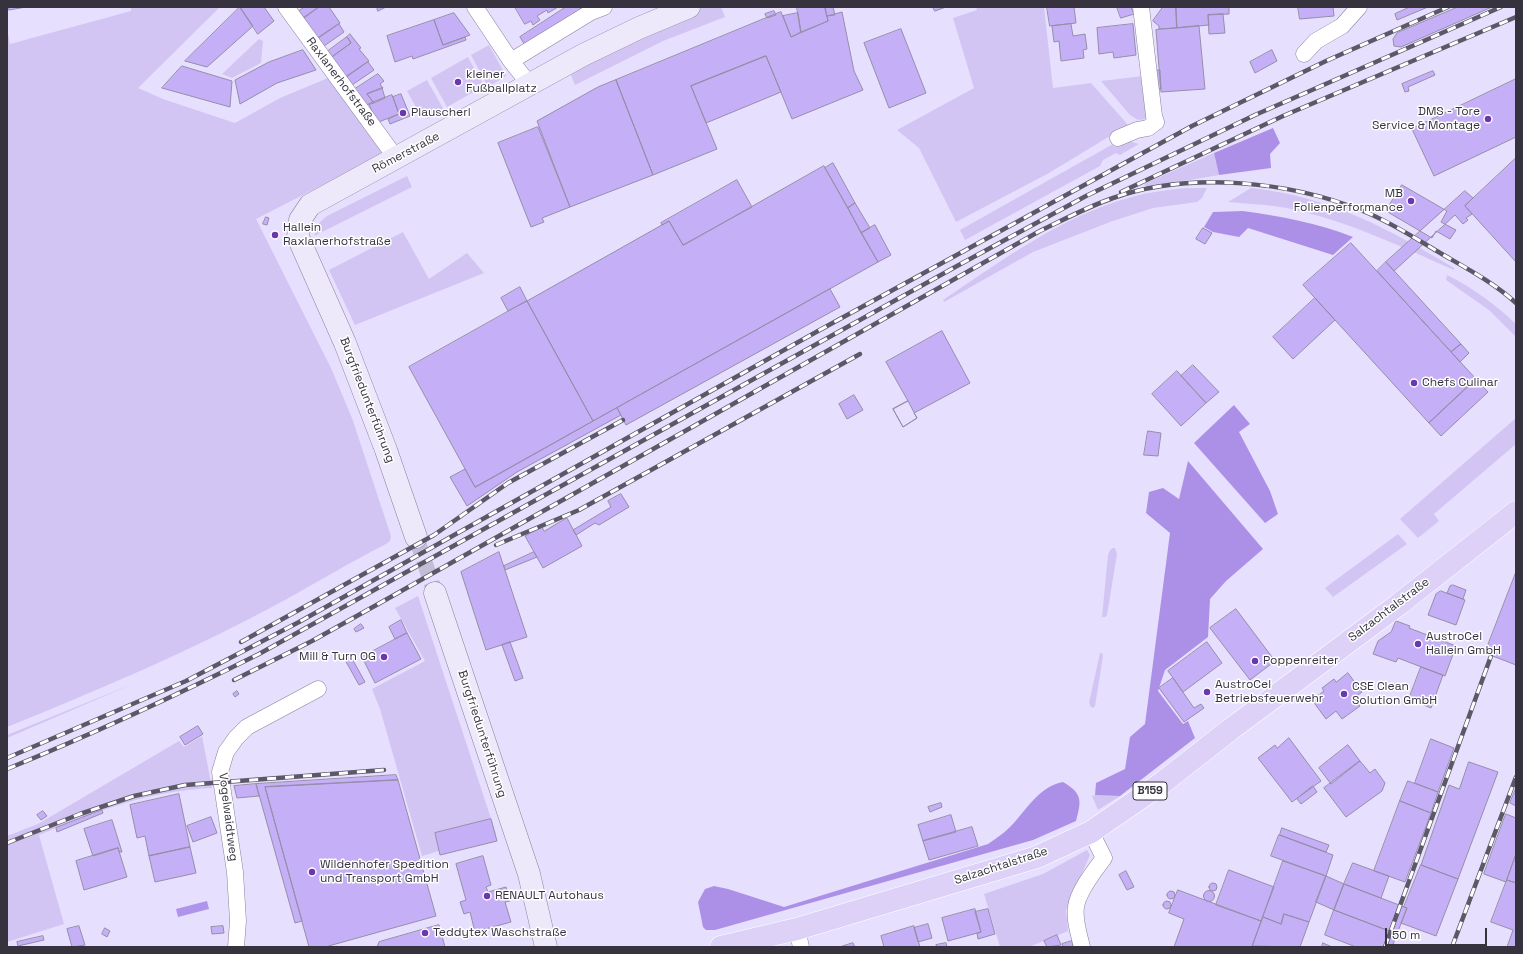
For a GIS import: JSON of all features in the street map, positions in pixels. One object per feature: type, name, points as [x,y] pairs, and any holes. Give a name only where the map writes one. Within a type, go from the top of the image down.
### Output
[{"type":"main road","name":"Salzachtalstraße","points":[[721,947],[799,938],[1037,857],[1091,832],[1162,783],[1231,729],[1398,605],[1516,512]]},
{"type":"street","name":"Raxlanerhofstraße","points":[[286,7],[396,158]]},
{"type":"street","points":[[475,7],[511,61],[530,85]]},
{"type":"street","points":[[511,61],[591,12],[604,7]]},
{"type":"street","name":"Römerstraße","points":[[310,265],[298,237],[300,220],[310,205],[583,55],[639,28],[689,7]]},
{"type":"street","points":[[1118,138],[1137,130],[1148,128],[1156,122],[1154,116],[1141,7]]},
{"type":"street","points":[[1304,54],[1316,41],[1342,26],[1358,7]]},
{"type":"street","name":"Burgfriedunterführung","points":[[310,265],[345,343],[386,450],[416,537]]},
{"type":"street","name":"Burgfriedunterführung","points":[[435,593],[529,874],[546,947]]},
{"type":"street","name":"Vogelwaidtweg","points":[[236,947],[238,921],[235,872],[220,772],[226,752],[236,738],[247,727],[318,689]]},
{"type":"street","points":[[1082,947],[1077,926],[1076,906],[1088,879],[1104,858],[1091,832]]},
{"type":"street","name":"Burgfriedunterführung","points":[[529,874],[562,947]]},
{"type":"shaded area","points":[[131,7],[220,7],[138,88],[163,99],[235,123],[280,98],[328,78],[385,153],[256,219],[331,368],[352,418],[391,536],[390,541],[386,544],[285,600],[217,635],[113,683],[7,727],[7,28],[10,44],[131,11]]},
{"type":"shaded area","points":[[721,7],[725,17],[663,41],[575,85],[571,75],[576,67],[645,32],[702,8]]},
{"type":"shaded area","points":[[976,7],[1044,7],[1053,88],[1091,83],[1128,125],[1049,173],[956,222],[919,148],[897,130],[974,88],[953,18],[977,10]]},
{"type":"shaded area","points":[[259,39],[263,41],[261,63],[232,78],[222,74]]},
{"type":"shaded area","points":[[489,45],[506,76],[488,87],[471,55]]},
{"type":"shaded area","name":"kleiner Fußballplatz","points":[[468,57],[484,86],[447,107],[431,78]]},
{"type":"shaded area","points":[[1143,76],[1149,113],[1145,119],[1138,120],[1130,115],[1101,81]]},
{"type":"shaded area","points":[[427,80],[444,110],[427,119],[423,111],[419,113],[407,91]]},
{"type":"shaded area","points":[[1273,128],[1280,143],[1270,154],[1271,168],[1219,175],[1214,153]]},
{"type":"shaded area","points":[[1122,139],[1139,144],[1120,155],[1116,153],[1103,160],[1100,166],[965,240],[960,230]]},
{"type":"shaded area","points":[[1214,153],[1219,175],[1147,187],[1144,184]]},
{"type":"shaded area","points":[[407,176],[412,187],[314,236],[319,223],[327,216]]},
{"type":"shaded area","points":[[1186,188],[1207,188],[1202,198],[1197,202],[1153,208],[1110,222],[1033,252],[944,302],[943,300],[1010,255],[1057,227],[1081,215],[1138,195]]},
{"type":"shaded area","points":[[1251,188],[1306,198],[1357,216],[1406,240],[1454,268],[1454,270],[1378,237],[1320,216],[1282,207],[1228,202]]},
{"type":"shaded area","points":[[1243,211],[1299,221],[1353,237],[1333,255],[1248,228],[1239,237],[1213,232],[1204,227],[1213,212]]},
{"type":"shaded area","points":[[403,232],[429,279],[467,253],[484,273],[355,325],[329,270]]},
{"type":"shaded area","points":[[1447,275],[1475,291],[1492,303],[1516,324],[1516,337],[1489,310],[1446,280]]},
{"type":"shaded area","points":[[1234,405],[1250,424],[1239,432],[1270,491],[1278,514],[1265,523],[1194,443]]},
{"type":"shaded area","points":[[1516,418],[1516,444],[1434,514],[1439,521],[1418,538],[1400,519]]},
{"type":"shaded area","points":[[1188,461],[1263,549],[1226,581],[1210,599],[1208,637],[1165,670],[1158,691],[1183,724],[1188,721],[1195,738],[1120,796],[1095,795],[1096,783],[1125,769],[1130,737],[1145,724],[1170,533],[1146,513],[1149,492],[1163,488],[1179,499]]},
{"type":"shaded area","points":[[1398,534],[1407,544],[1333,597],[1325,588]]},
{"type":"shaded area","points":[[1115,548],[1117,554],[1107,615],[1102,617],[1108,555],[1110,550]]},
{"type":"shaded area","points":[[418,596],[496,834],[422,856],[380,709],[372,689],[425,661],[395,608]]},
{"type":"shaded area","points":[[1100,653],[1102,653],[1103,656],[1095,706],[1093,708],[1089,703]]},
{"type":"shaded area","points":[[135,683],[7,738],[7,735]]},
{"type":"shaded area","points":[[202,736],[212,788],[166,793],[144,798],[103,810],[39,835],[64,924],[7,942],[7,836],[38,824],[179,741],[184,747]]},
{"type":"shaded area","points":[[1063,782],[1074,790],[1079,798],[1080,802],[1076,821],[1033,840],[715,930],[706,930],[703,927],[698,902],[705,889],[714,886],[728,889],[784,907],[988,844],[1010,827],[1047,788],[1054,784]]},
{"type":"shaded area","points":[[1092,796],[1120,796],[1098,810]]},
{"type":"shaded area","points":[[1087,850],[1090,855],[1066,910],[1068,931],[1029,947],[1000,947],[984,894],[1043,874]]},
{"type":"shaded area","points":[[207,901],[209,909],[178,917],[176,909]]},
{"type":"building","points":[[9,7],[26,7],[9,10]]},
{"type":"building","points":[[240,7],[253,26],[207,67],[185,61]]},
{"type":"building","points":[[240,7],[264,7],[274,21],[258,34]]},
{"type":"building","points":[[305,7],[319,7],[304,18],[299,11]]},
{"type":"building","points":[[319,7],[329,7],[340,23],[317,39],[302,19]]},
{"type":"building","points":[[377,7],[386,7],[378,11]]},
{"type":"building","points":[[515,7],[558,7],[548,13],[547,10],[537,16],[540,20],[533,25],[531,21],[525,24]]},
{"type":"building","points":[[566,7],[580,7],[581,11],[526,47],[520,37]]},
{"type":"building","points":[[797,7],[825,7],[828,21],[801,32]]},
{"type":"building","points":[[825,7],[833,7],[835,15],[827,16]]},
{"type":"building","points":[[933,7],[946,7],[935,11]]},
{"type":"building","points":[[1047,7],[1074,7],[1076,23],[1050,26]]},
{"type":"building","points":[[1117,7],[1131,7],[1134,14],[1121,18]]},
{"type":"building","points":[[1163,7],[1176,7],[1177,28],[1159,29],[1159,26],[1153,21]]},
{"type":"building","points":[[1176,7],[1229,7],[1229,14],[1208,15],[1209,25],[1177,28]]},
{"type":"building","points":[[1298,7],[1333,7],[1334,16],[1300,19]]},
{"type":"building","points":[[1410,7],[1428,7],[1397,20],[1395,14]]},
{"type":"building","points":[[1458,7],[1492,7],[1401,47],[1394,46],[1393,39],[1397,33]]},
{"type":"building","points":[[774,11],[776,15],[767,18],[765,14]]},
{"type":"building","points":[[781,12],[791,37],[828,21],[827,16],[842,12],[854,71],[863,90],[792,119],[766,56],[691,86],[717,149],[653,175],[616,80]]},
{"type":"building","points":[[454,13],[470,35],[443,45],[434,20]]},
{"type":"building","points":[[798,13],[801,32],[791,37],[783,16]]},
{"type":"building","points":[[1223,14],[1225,33],[1209,34],[1208,15]]},
{"type":"building","points":[[434,20],[443,45],[465,37],[466,40],[413,59],[412,56],[395,62],[387,36]]},
{"type":"building","points":[[339,24],[344,32],[324,46],[318,38]]},
{"type":"building","points":[[1071,24],[1073,36],[1085,34],[1087,49],[1083,50],[1084,58],[1061,61],[1059,41],[1054,42],[1052,26]]},
{"type":"building","points":[[1133,24],[1136,55],[1114,58],[1113,52],[1099,54],[1097,28]]},
{"type":"building","points":[[1199,26],[1205,89],[1161,92],[1156,30]]},
{"type":"building","points":[[901,29],[926,93],[889,108],[864,43]]},
{"type":"building","points":[[350,34],[361,48],[359,49],[369,61],[345,78],[330,58],[351,43],[347,37]]},
{"type":"building","points":[[347,37],[351,43],[332,57],[328,51]]},
{"type":"building","points":[[303,50],[316,70],[277,83],[240,104],[235,80],[269,62]]},
{"type":"building","points":[[1272,50],[1277,61],[1255,73],[1250,62]]},
{"type":"building","points":[[766,56],[781,92],[706,123],[691,86]]},
{"type":"building","points":[[368,62],[374,70],[352,85],[346,77]]},
{"type":"building","points":[[182,66],[232,81],[230,107],[162,88]]},
{"type":"building","points":[[1156,70],[1160,70],[1161,89],[1157,89]]},
{"type":"building","points":[[1433,71],[1435,75],[1408,87],[1409,91],[1405,92],[1402,84]]},
{"type":"building","points":[[378,74],[384,81],[380,84],[383,88],[367,94],[374,103],[366,105],[355,89]]},
{"type":"building","points":[[1516,79],[1516,137],[1434,176],[1412,129]]},
{"type":"building","points":[[616,80],[653,175],[570,207],[537,121],[598,87]]},
{"type":"building","points":[[382,88],[385,98],[374,103],[367,94]]},
{"type":"building","points":[[401,94],[410,116],[390,124],[388,119],[399,114],[393,97]]},
{"type":"building","points":[[392,95],[399,114],[376,123],[369,104]]},
{"type":"building","points":[[538,127],[570,207],[542,218],[544,222],[531,227],[498,143]]},
{"type":"building","points":[[1516,158],[1516,262],[1465,206]]},
{"type":"building","points":[[833,163],[855,203],[848,208],[825,168]]},
{"type":"building","points":[[824,166],[878,262],[593,421],[527,301],[669,221],[683,245]]},
{"type":"building","points":[[737,180],[752,207],[683,245],[669,221],[662,225],[661,223]]},
{"type":"building","points":[[1402,185],[1447,211],[1441,222],[1456,230],[1450,239],[1436,231],[1432,238],[1386,211]]},
{"type":"building","points":[[1465,191],[1473,198],[1465,206],[1472,214],[1466,218],[1468,220],[1463,224],[1455,215],[1394,271],[1386,262]]},
{"type":"building","points":[[855,203],[870,228],[861,233],[848,208]]},
{"type":"building","points":[[266,217],[269,218],[267,225],[263,224]]},
{"type":"building","points":[[875,225],[891,255],[878,262],[861,233]]},
{"type":"building","points":[[1203,228],[1212,233],[1205,244],[1196,239]]},
{"type":"building","points":[[1351,243],[1476,379],[1429,423],[1303,285]]},
{"type":"building","points":[[1386,262],[1461,344],[1451,352],[1377,271]]},
{"type":"building","points":[[520,287],[527,301],[508,311],[501,298]]},
{"type":"building","points":[[830,289],[840,307],[626,425],[617,408]]},
{"type":"building","points":[[1315,298],[1335,320],[1293,359],[1273,337]]},
{"type":"building","points":[[527,301],[593,421],[475,487],[409,367]]},
{"type":"building","points":[[942,331],[970,383],[914,413],[917,418],[903,427],[893,409],[908,401],[886,362]]},
{"type":"building","points":[[1461,344],[1469,353],[1460,362],[1451,352]]},
{"type":"building","points":[[1193,365],[1219,392],[1206,403],[1181,376]]},
{"type":"building","points":[[1177,371],[1206,403],[1181,426],[1152,394]]},
{"type":"building","points":[[1476,379],[1488,392],[1441,436],[1429,423]]},
{"type":"building","points":[[854,395],[863,410],[847,419],[839,404]]},
{"type":"building","points":[[908,401],[917,418],[903,427],[893,409]]},
{"type":"building","points":[[617,408],[621,415],[517,472],[467,506],[450,477],[465,469],[475,487]]},
{"type":"building","points":[[1148,431],[1161,433],[1158,456],[1144,455]]},
{"type":"building","points":[[621,494],[629,507],[599,525],[595,523],[576,535],[573,530],[611,507],[608,501]]},
{"type":"building","points":[[567,518],[582,546],[543,568],[525,536],[542,527],[544,531]]},
{"type":"building","points":[[499,552],[527,637],[486,650],[461,572]]},
{"type":"building","points":[[534,552],[537,557],[505,570],[504,566]]},
{"type":"building","points":[[1516,572],[1516,665],[1485,653]]},
{"type":"building","points":[[1453,585],[1466,590],[1463,599],[1447,593],[1450,586]]},
{"type":"building","points":[[1441,591],[1465,600],[1456,625],[1428,615],[1436,594]]},
{"type":"building","points":[[1236,609],[1275,661],[1250,680],[1210,628]]},
{"type":"building","points":[[401,620],[407,633],[395,639],[389,627]]},
{"type":"building","points":[[1396,621],[1410,626],[1409,628],[1456,646],[1445,676],[1398,658],[1396,662],[1373,654],[1378,641],[1391,632]]},
{"type":"building","points":[[361,624],[364,628],[356,632],[354,629]]},
{"type":"building","points":[[407,633],[421,659],[375,683],[362,657]]},
{"type":"building","points":[[510,642],[523,678],[515,681],[502,645]]},
{"type":"building","points":[[1207,642],[1222,663],[1183,692],[1168,671]]},
{"type":"building","points":[[350,655],[365,682],[359,685],[344,658]]},
{"type":"building","points":[[1421,667],[1443,675],[1431,708],[1409,699]]},
{"type":"building","points":[[1348,673],[1362,692],[1354,698],[1360,706],[1342,719],[1336,711],[1326,719],[1312,700],[1324,691],[1322,688],[1334,679],[1336,682]]},
{"type":"building","points":[[1173,678],[1194,708],[1201,704],[1204,708],[1184,722],[1159,688]]},
{"type":"building","points":[[237,691],[239,694],[235,697],[233,694]]},
{"type":"building","points":[[198,726],[203,734],[185,745],[180,737]]},
{"type":"building","points":[[1289,738],[1321,781],[1292,802],[1258,758],[1275,745],[1277,748]]},
{"type":"building","points":[[1431,739],[1454,748],[1438,792],[1415,783]]},
{"type":"building","points":[[1348,745],[1360,761],[1331,784],[1319,768]]},
{"type":"building","points":[[1360,761],[1370,773],[1375,769],[1385,783],[1382,791],[1346,817],[1324,788]]},
{"type":"building","points":[[1469,762],[1498,772],[1458,879],[1421,865],[1449,785],[1459,789]]},
{"type":"building","points":[[396,775],[398,780],[265,787],[302,921],[295,923],[256,784]]},
{"type":"building","points":[[398,780],[436,916],[325,947],[309,947],[265,787]]},
{"type":"building","points":[[1408,781],[1438,792],[1431,813],[1400,801]]},
{"type":"building","points":[[256,784],[259,796],[237,798],[234,786]]},
{"type":"building","points":[[1313,786],[1317,792],[1301,804],[1297,799]]},
{"type":"building","points":[[1516,788],[1516,806],[1510,803]]},
{"type":"building","points":[[179,794],[190,847],[149,856],[145,836],[137,838],[130,805]]},
{"type":"building","points":[[1400,801],[1431,813],[1405,882],[1374,871]]},
{"type":"building","points":[[941,803],[942,807],[930,812],[928,807]]},
{"type":"building","points":[[102,810],[103,813],[57,832],[56,828]]},
{"type":"building","points":[[43,811],[47,816],[41,820],[37,815]]},
{"type":"building","points":[[1506,814],[1516,818],[1516,854],[1506,882],[1484,874]]},
{"type":"building","points":[[951,815],[956,832],[923,841],[918,825]]},
{"type":"building","points":[[211,817],[217,833],[193,842],[187,826]]},
{"type":"building","points":[[491,819],[497,841],[440,855],[435,833]]},
{"type":"building","points":[[112,820],[122,852],[119,852],[118,848],[93,856],[84,829]]},
{"type":"building","points":[[972,827],[978,846],[929,860],[923,841]]},
{"type":"building","points":[[1282,828],[1329,845],[1326,852],[1280,835]]},
{"type":"building","points":[[1279,835],[1333,855],[1326,876],[1271,856]]},
{"type":"building","points":[[190,847],[196,873],[155,882],[149,856]]},
{"type":"building","points":[[118,848],[127,877],[84,890],[76,861]]},
{"type":"building","points":[[1516,854],[1516,883],[1507,880]]},
{"type":"building","name":"RENAULT Autohaus","points":[[483,856],[491,885],[486,887],[488,892],[506,887],[510,901],[505,902],[511,922],[475,932],[470,912],[464,914],[460,902],[466,900],[456,864]]},
{"type":"building","points":[[1283,861],[1326,876],[1309,922],[1284,914],[1281,924],[1263,917]]},
{"type":"building","points":[[1353,863],[1389,876],[1381,898],[1344,884]]},
{"type":"building","points":[[1421,865],[1458,879],[1436,936],[1401,923],[1407,908],[1404,907]]},
{"type":"building","points":[[1229,870],[1274,887],[1261,921],[1216,905]]},
{"type":"building","points":[[1126,871],[1134,887],[1127,890],[1119,875]]},
{"type":"building","points":[[1326,876],[1344,884],[1334,910],[1316,902]]},
{"type":"building","points":[[1507,880],[1516,883],[1516,947],[1507,947],[1513,930],[1491,922]]},
{"type":"building","points":[[1213,883],[1216,884],[1216,890],[1213,891],[1210,890],[1209,887],[1210,884]]},
{"type":"building","points":[[1344,884],[1407,908],[1397,934],[1334,910]]},
{"type":"building","points":[[1178,890],[1261,921],[1252,947],[1174,947],[1184,919],[1169,913]]},
{"type":"building","points":[[1171,891],[1174,892],[1174,898],[1171,899],[1168,898],[1167,895],[1168,892]]},
{"type":"building","points":[[1207,891],[1211,891],[1213,892],[1213,900],[1207,901],[1204,898],[1204,894]]},
{"type":"building","points":[[1165,901],[1169,901],[1171,905],[1169,909],[1165,909],[1163,907],[1163,903]]},
{"type":"building","points":[[975,909],[981,932],[948,941],[942,918]]},
{"type":"building","points":[[988,909],[995,934],[978,939],[977,933],[981,932],[975,912]]},
{"type":"building","points":[[1334,910],[1397,934],[1392,947],[1356,947],[1325,935]]},
{"type":"building","points":[[1284,914],[1309,922],[1300,947],[1252,946],[1263,917],[1281,924]]},
{"type":"building","points":[[928,924],[932,938],[918,942],[914,928]]},
{"type":"building","name":"Teddytex Waschstraße","points":[[439,925],[445,947],[377,947],[379,942]]},
{"type":"building","points":[[79,926],[85,945],[72,947],[67,929]]},
{"type":"building","points":[[223,926],[224,933],[212,934],[211,927]]},
{"type":"building","points":[[914,926],[920,947],[884,947],[881,936]]},
{"type":"building","points":[[105,928],[110,931],[107,937],[102,934]]},
{"type":"building","points":[[1057,935],[1061,945],[1047,947],[1044,941]]},
{"type":"building","points":[[43,936],[44,940],[18,946],[17,942]]},
{"type":"building","points":[[1072,941],[1073,947],[1063,947],[1062,944]]},
{"type":"building","points":[[853,943],[855,947],[840,947]]},
{"type":"building","points":[[946,943],[947,947],[937,947],[936,945]]},
{"type":"building","points":[[1323,943],[1332,947],[1322,947]]},
{"type":"tunnel","points":[[416,537],[435,593]]},
{"type":"railway","points":[[7,758],[186,681],[299,622],[818,331],[1192,126],[1326,61],[1448,7]]},
{"type":"railway","points":[[7,769],[134,714],[259,654],[957,266],[1086,196],[1255,115],[1501,7]]},
{"type":"railway","points":[[1121,192],[1283,116],[1516,17]]},
{"type":"railway","points":[[234,680],[312,641],[1038,232],[1113,198],[1174,184],[1206,182],[1239,183],[1271,187],[1334,201],[1363,211],[1409,234],[1477,274],[1516,303]]},
{"type":"railway","points":[[496,545],[579,510],[860,354]]},
{"type":"railway","points":[[241,642],[434,535],[508,483],[623,420]]},
{"type":"railway","points":[[1385,947],[1491,656]]},
{"type":"railway","points":[[7,843],[80,814],[134,796],[185,785],[384,770]]},
{"type":"railway","points":[[1452,947],[1516,777]]},
{"type":"place","name":"kleiner Fußballplatz","points":[[458,82]]},
{"type":"place","name":"Plauscherl","points":[[403,113]]},
{"type":"place","name":"DMS - Tore Service & Montage","points":[[1488,119]]},
{"type":"place","name":"MB Folienperformance","points":[[1411,201]]},
{"type":"place","name":"Hallein Raxlanerhofstraße","points":[[275,235]]},
{"type":"place","name":"Chefs Culinar","points":[[1414,383]]},
{"type":"place","name":"AustroCel Hallein GmbH","points":[[1418,644]]},
{"type":"place","name":"Mill & Turn OG","points":[[384,657]]},
{"type":"place","name":"Poppenreiter","points":[[1255,661]]},
{"type":"place","name":"AustroCel Betriebsfeuerwehr","points":[[1207,692]]},
{"type":"place","name":"CSE Clean Solution GmbH","points":[[1344,694]]},
{"type":"place","name":"Wildenhofer Spedition und Transport GmbH","points":[[312,872]]},
{"type":"place","name":"RENAULT Autohaus","points":[[487,896]]},
{"type":"place","name":"Teddytex Waschstraße","points":[[425,933]]}]
